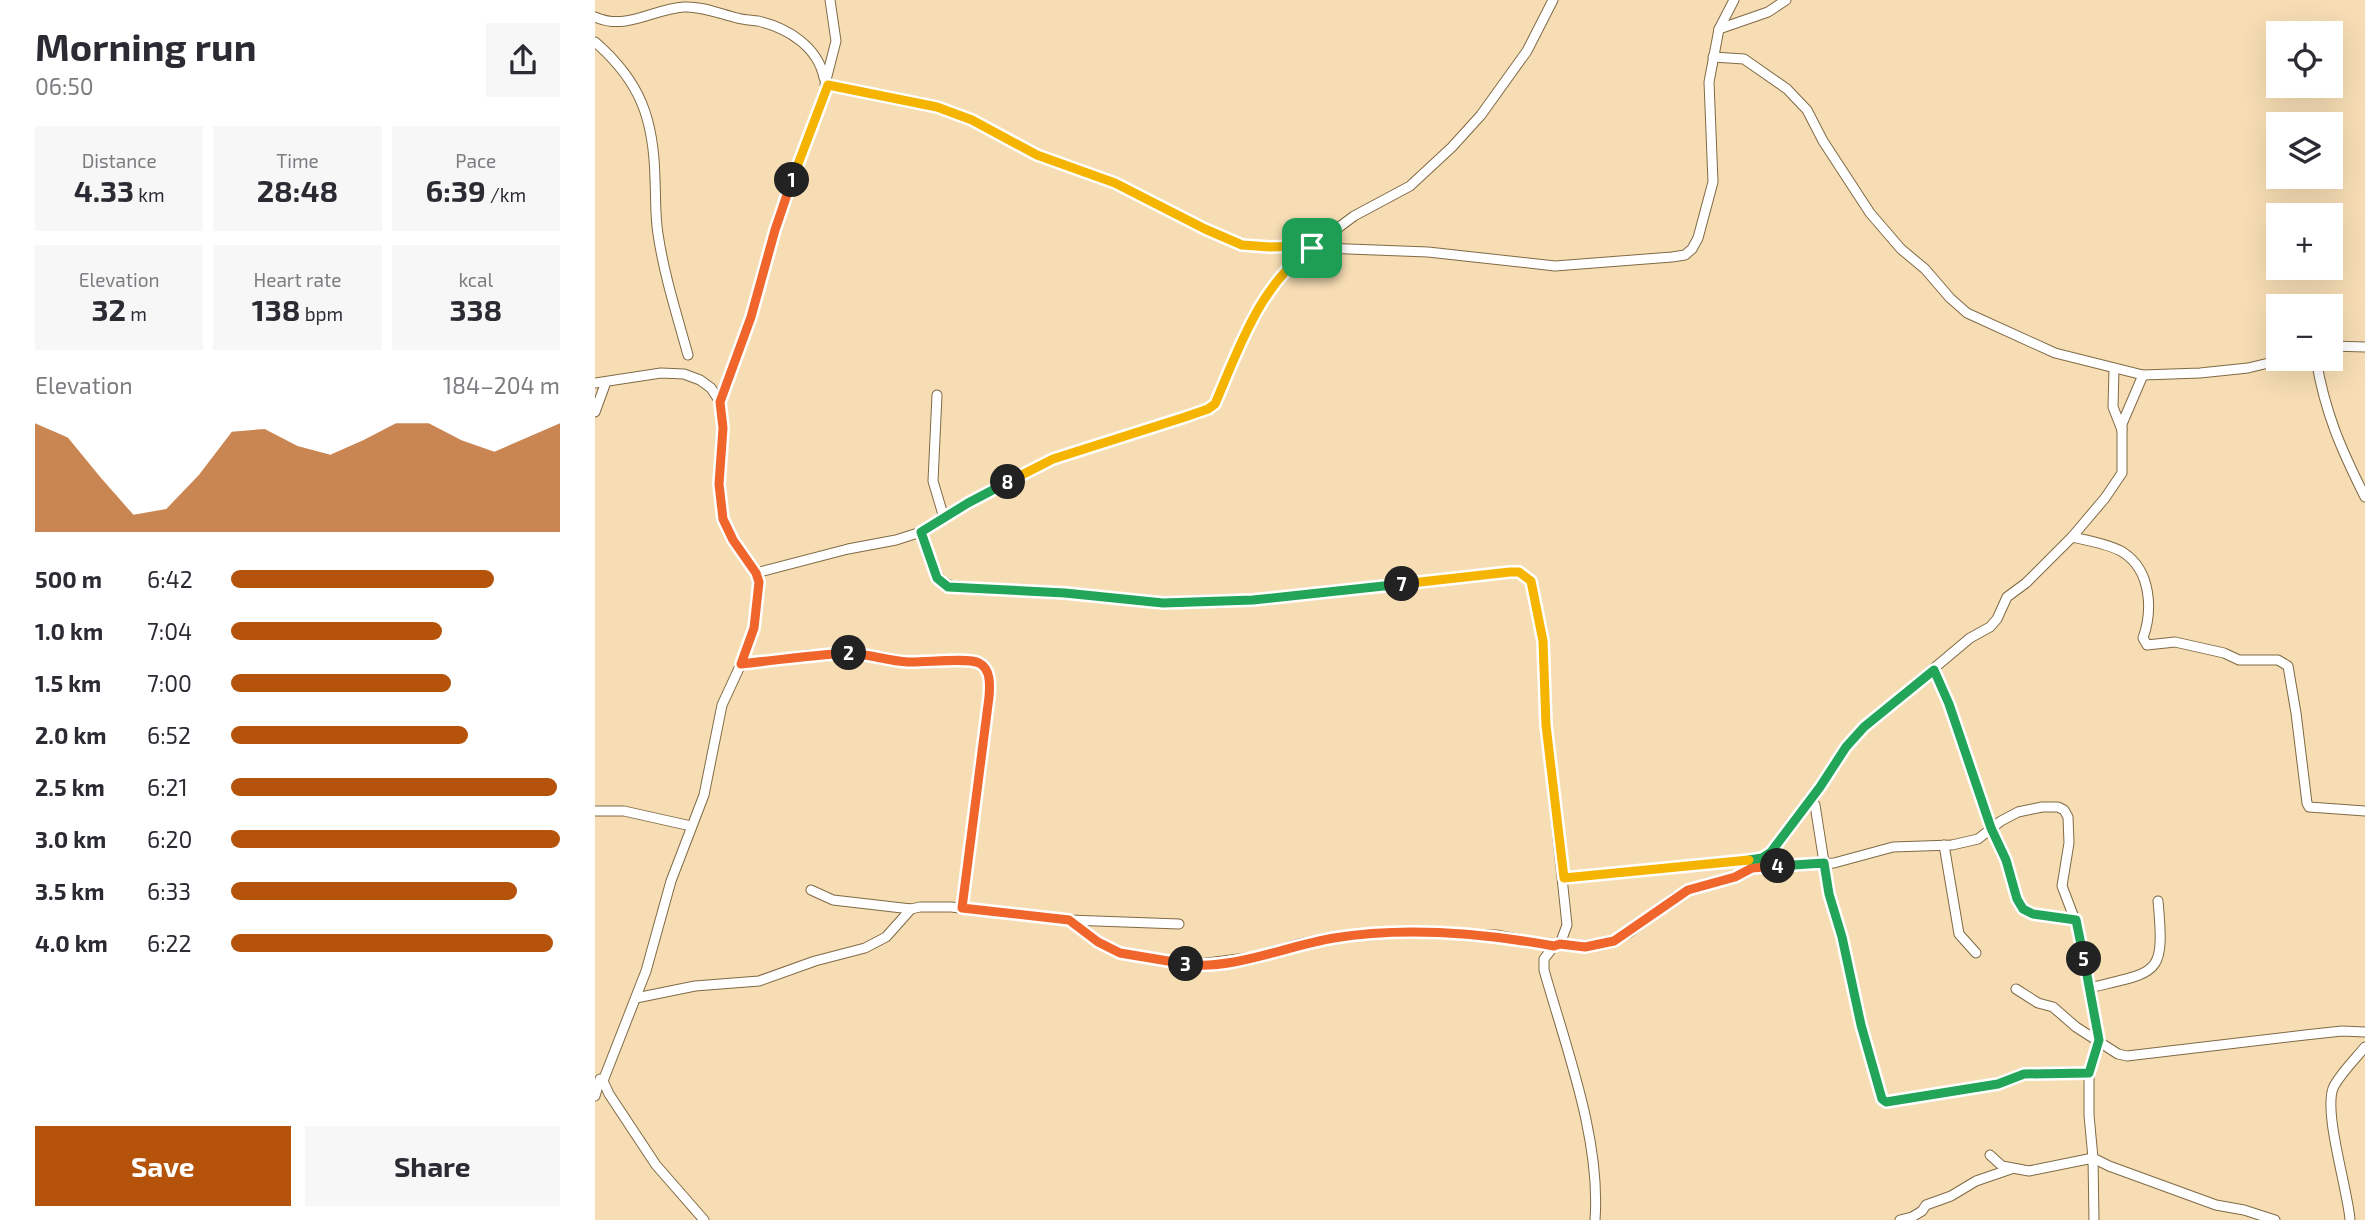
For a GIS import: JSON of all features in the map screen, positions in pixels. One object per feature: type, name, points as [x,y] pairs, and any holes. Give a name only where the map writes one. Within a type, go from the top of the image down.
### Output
[{"type":"street","points":[[720,402],[751,317],[775,230],[827,84],[836,41],[830,0]]},
{"type":"street","points":[[756,573],[921,532],[1053,459],[1208,409],[1215,404],[1253,316],[1281,276],[1295,260],[1354,216],[1410,186],[1452,147],[1481,115],[1527,51],[1553,0]]},
{"type":"street","points":[[827,84],[937,107],[972,120],[1037,155],[1115,183],[1242,245],[1428,252],[1555,266],[1685,255],[1698,238],[1713,182],[1709,82],[1719,29],[1734,0]]},
{"type":"street","points":[[1719,29],[1768,12],[1786,0]]},
{"type":"street","points":[[595,17],[618,23],[632,22],[680,7],[692,7],[758,21],[784,31],[811,50],[822,66],[827,84]]},
{"type":"street","points":[[595,42],[610,54],[621,68],[638,93],[646,111],[653,137],[658,238],[688,355]]},
{"type":"street","points":[[1713,57],[1744,59],[1787,89],[1807,110],[1823,141],[1870,214],[1901,249],[1925,269],[1967,313],[2055,353],[2143,375],[2200,373],[2266,364]]},
{"type":"street","points":[[2343,346],[2365,347]]},
{"type":"street","points":[[1069,920],[1098,942],[1120,953],[1192,965],[1254,957],[1325,939],[1384,932],[1496,935],[1585,947],[1614,941],[1688,890],[1735,877],[1752,868],[1771,852],[1846,747],[1864,727],[1994,622],[2007,597],[2026,583],[2072,537],[2107,496],[2122,473],[2122,430],[2113,407],[2114,369]]},
{"type":"street","points":[[2318,371],[2327,413],[2345,458],[2365,497]]},
{"type":"street","points":[[595,383],[661,373],[684,374],[711,388],[720,402],[723,428],[719,484],[723,519],[733,540],[756,573],[759,593],[754,628],[722,705],[704,795],[671,881],[636,998],[599,1079],[595,1096]]},
{"type":"street","points":[[2122,430],[2143,375]]},
{"type":"street","points":[[595,412],[606,382]]},
{"type":"street","points":[[937,395],[933,481],[944,517]]},
{"type":"street","points":[[921,532],[937,578],[948,587],[963,589],[1065,593],[1163,603],[1253,600],[1510,572],[1526,576],[1531,581],[1543,641],[1546,725],[1567,925],[1557,945],[1544,959],[1544,970],[1579,1090],[1595,1179],[1595,1220]]},
{"type":"street","points":[[2072,537],[2122,550],[2135,561],[2149,597],[2149,618],[2143,638],[2147,645],[2175,642],[2224,653],[2239,660],[2278,660],[2288,666],[2309,807],[2365,811]]},
{"type":"street","points":[[741,664],[846,653],[910,662],[975,661],[982,664],[988,672],[990,685],[962,908]]},
{"type":"street","points":[[1934,670],[1949,704],[1991,828],[2006,860],[2017,899],[2023,909],[2033,914],[2076,920]]},
{"type":"street","points":[[1809,799],[1815,805],[1829,894],[1882,1099],[1886,1102],[1998,1084],[2024,1074],[2089,1073]]},
{"type":"street","points":[[1752,868],[1841,861],[1881,849],[1944,845],[1978,838],[2018,812],[2042,807],[2058,807],[2064,810],[2068,817],[2069,843],[2062,886],[2076,920],[2099,1040],[2089,1073],[2094,1220]]},
{"type":"street","points":[[595,811],[624,811],[691,827]]},
{"type":"street","points":[[1944,845],[1959,934],[1976,953]]},
{"type":"street","points":[[1564,878],[1762,858]]},
{"type":"street","points":[[811,890],[833,900],[911,909],[962,908],[1069,920],[1179,924]]},
{"type":"street","points":[[2089,988],[2138,977],[2150,970],[2158,960],[2162,941],[2158,901]]},
{"type":"street","points":[[636,998],[695,985],[759,981],[815,961],[865,948],[886,937],[911,909]]},
{"type":"street","points":[[2016,989],[2038,1003],[2053,1007],[2076,1027],[2117,1054],[2127,1056],[2305,1034],[2365,1032]]},
{"type":"street","points":[[2350,1220],[2347,1189],[2336,1145],[2332,1093],[2341,1076],[2365,1047]]},
{"type":"street","points":[[599,1079],[656,1165],[704,1220]]},
{"type":"street","points":[[1990,1155],[2002,1166],[2029,1171],[2093,1158],[2216,1205],[2275,1220]]},
{"type":"street","points":[[1900,1220],[1912,1217],[1926,1205],[1951,1196],[1976,1181],[2014,1168]]},
{"type":"route","points":[[828,85],[937,107],[972,120],[1037,155],[1115,183],[1242,245],[1312,248],[1295,260],[1281,276],[1253,316],[1215,404],[1185,417],[1053,459],[968,503],[921,532],[937,578],[948,587],[963,589],[1065,593],[1163,603],[1253,600],[1521,573],[1531,581],[1543,641],[1546,725],[1564,878],[1762,858],[1771,852],[1846,747],[1864,727],[1934,670],[1949,704],[1991,828],[2006,860],[2017,899],[2023,909],[2033,914],[2076,920],[2099,1040],[2089,1073],[2024,1074],[1998,1084],[1892,1102],[1882,1099],[1861,1025],[1824,863],[1752,868],[1744,874],[1705,884],[1675,897],[1629,933],[1614,941],[1585,947],[1560,944],[1554,946],[1496,935],[1384,932],[1338,937],[1299,944],[1254,957],[1192,965],[1120,953],[1098,942],[1069,920],[962,908],[990,685],[988,672],[982,664],[975,661],[910,662],[846,653],[741,664],[754,628],[759,582],[723,519],[719,484],[723,447],[720,402],[751,317],[775,230],[828,85]]}]
